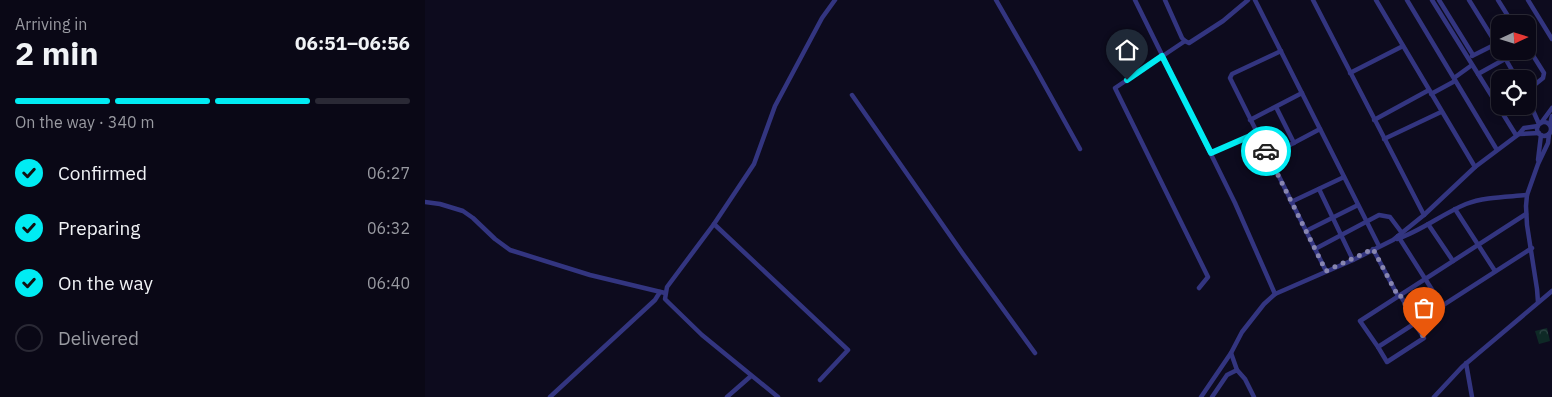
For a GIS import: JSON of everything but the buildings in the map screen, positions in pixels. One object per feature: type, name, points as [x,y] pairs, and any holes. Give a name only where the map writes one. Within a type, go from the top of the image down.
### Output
[{"type":"street","points":[[550,397],[663,292],[714,224],[754,164],[775,106],[823,18],[835,0]]},
{"type":"street","points":[[996,0],[1080,149]]},
{"type":"street","points":[[1135,0],[1242,216],[1275,294]]},
{"type":"street","points":[[1165,0],[1185,41]]},
{"type":"street","points":[[1199,288],[1209,277],[1115,88],[1185,41],[1191,42],[1202,36],[1248,0]]},
{"type":"street","points":[[1255,0],[1379,246]]},
{"type":"street","points":[[1313,0],[1424,215]]},
{"type":"street","points":[[1376,0],[1475,167]]},
{"type":"street","points":[[1407,0],[1497,150]]},
{"type":"street","points":[[1432,0],[1517,135]]},
{"type":"street","points":[[1439,0],[1473,55]]},
{"type":"street","points":[[1469,0],[1491,33]]},
{"type":"street","points":[[1498,0],[1507,15]]},
{"type":"street","points":[[1528,0],[1552,39]]},
{"type":"street","points":[[1350,72],[1403,46]]},
{"type":"street","points":[[1467,58],[1491,46]]},
{"type":"street","points":[[1281,51],[1230,75],[1250,120],[1326,271]]},
{"type":"street","points":[[1478,74],[1502,60]]},
{"type":"street","points":[[1536,60],[1544,72],[1543,78],[1536,84]]},
{"type":"street","points":[[1374,120],[1455,79],[1472,65]]},
{"type":"street","points":[[1250,120],[1302,93]]},
{"type":"street","points":[[852,95],[1035,353]]},
{"type":"street","points":[[1277,107],[1294,143]]},
{"type":"street","points":[[1540,124],[1552,108]]},
{"type":"street","points":[[1384,139],[1441,112]]},
{"type":"street","points":[[1536,115],[1540,124],[1538,164]]},
{"type":"street","points":[[1538,302],[1526,214],[1527,195],[1538,164],[1549,143],[1552,116]]},
{"type":"street","points":[[1400,236],[1475,167],[1524,128],[1540,124],[1551,129]]},
{"type":"street","points":[[1269,156],[1319,129]]},
{"type":"street","points":[[1517,135],[1540,134],[1551,129]]},
{"type":"street","points":[[1211,153],[1257,133]]},
{"type":"street","points":[[1291,202],[1343,177]]},
{"type":"street","points":[[1319,189],[1353,260]]},
{"type":"street","points":[[1201,397],[1231,353],[1242,331],[1264,304],[1275,294],[1353,260],[1472,202],[1527,195]]},
{"type":"street","points":[[425,202],[463,211],[473,218],[495,240],[510,250],[590,275],[663,292]]},
{"type":"street","points":[[1306,231],[1358,205]]},
{"type":"street","points":[[1455,209],[1495,271]]},
{"type":"street","points":[[1373,249],[1399,296],[1424,338],[1387,362],[1360,320],[1399,296],[1526,214]]},
{"type":"street","points":[[1315,249],[1379,215],[1390,217],[1425,279],[1443,306]]},
{"type":"street","points":[[714,224],[847,350],[820,380]]},
{"type":"street","points":[[1428,224],[1453,261]]},
{"type":"street","points":[[1378,347],[1532,248]]},
{"type":"street","points":[[1434,397],[1466,363],[1552,291]]},
{"type":"street","points":[[663,292],[665,299],[702,335],[778,397]]},
{"type":"street","points":[[1231,353],[1237,370],[1245,379],[1254,397]]},
{"type":"street","points":[[1466,363],[1472,397]]},
{"type":"street","points":[[1212,397],[1227,375],[1237,370]]},
{"type":"street","points":[[727,397],[751,376]]},
{"type":"green space","points":[[1547,328],[1550,341],[1539,344],[1535,331]]},
{"type":"way so far","points":[[1266,151],[1326,271],[1373,249],[1398,296],[1400,295],[1424,338]]},
{"type":"route","points":[[1127,80],[1162,56],[1211,153],[1257,133],[1266,151]]}]
